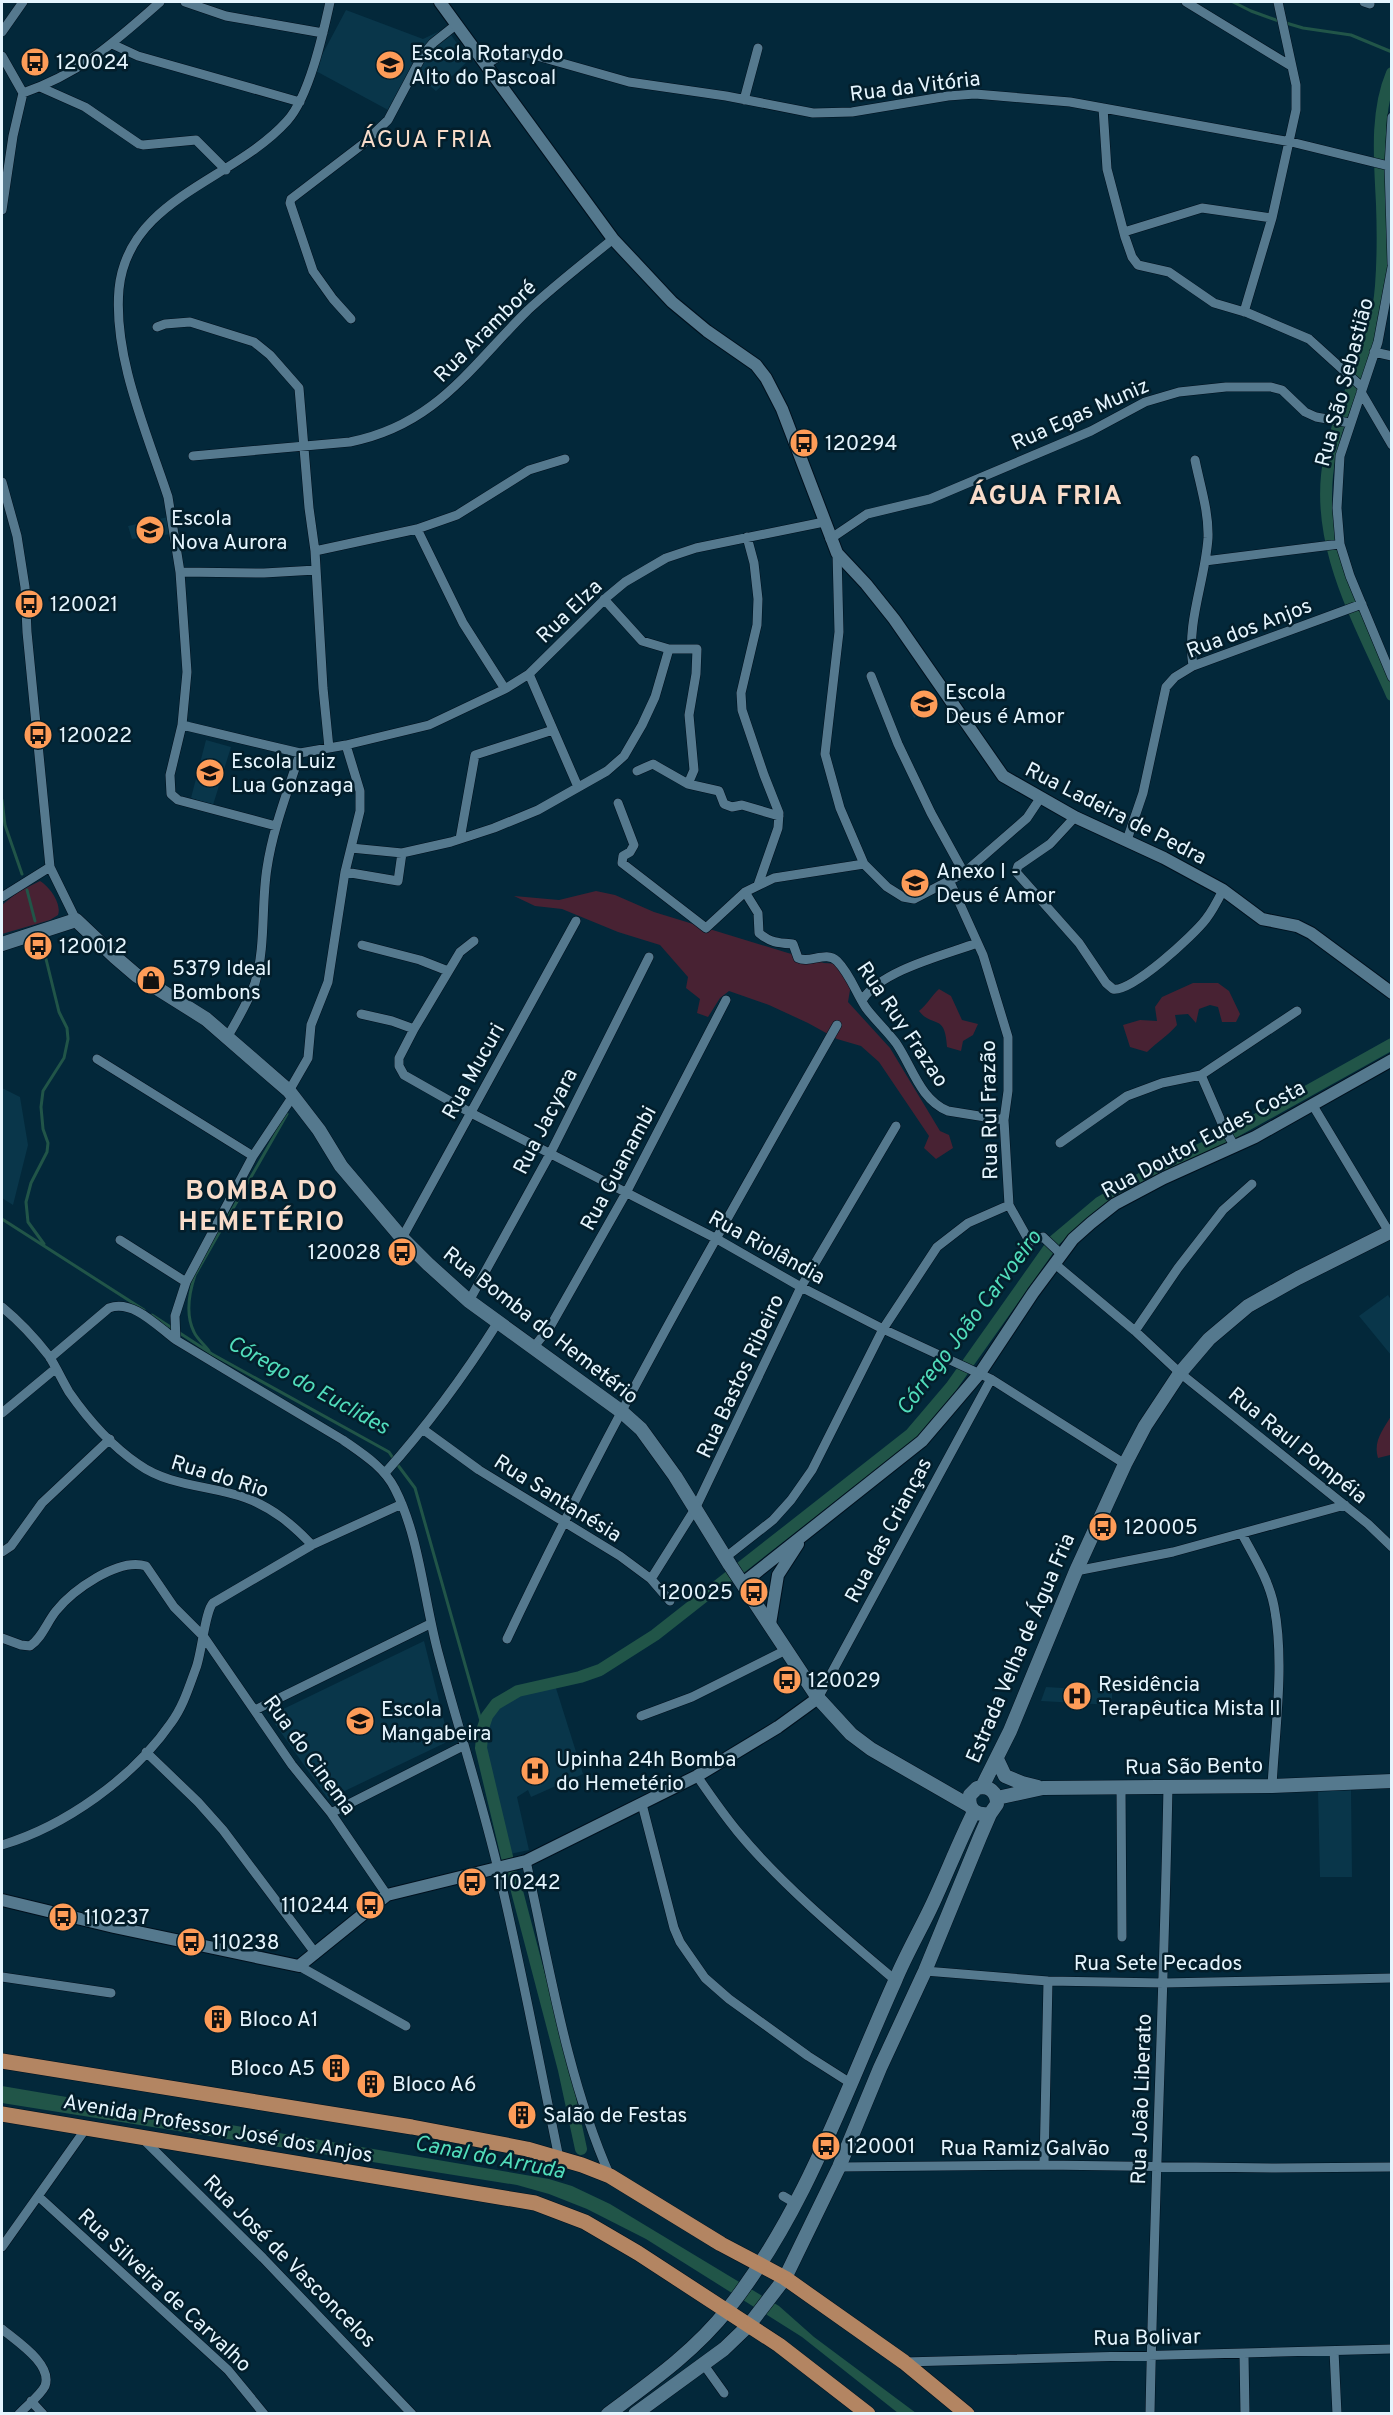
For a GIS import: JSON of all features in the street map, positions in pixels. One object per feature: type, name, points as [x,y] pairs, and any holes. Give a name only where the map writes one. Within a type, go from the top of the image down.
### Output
[{"type":"main road","name":"Rua Bomba do Hemetério","points":[[76,920],[136,975],[206,1019],[228,1036],[291,1094],[319,1130],[341,1166],[402,1238],[469,1301],[622,1412],[641,1430],[696,1509],[818,1698],[850,1734],[897,1767],[919,1776],[977,1789]]},
{"type":"main road","points":[[2,944],[76,920]]},
{"type":"main road","name":"Estrada Velha de Água Fria","points":[[977,1789],[997,1759],[1076,1571],[1125,1464],[1145,1426],[1180,1373],[1209,1339],[1248,1306],[1390,1231]]},
{"type":"main road","points":[[997,1759],[1005,1776],[1043,1788]]},
{"type":"main road","name":"Rua Bomba do Hemetério","points":[[919,1776],[972,1809]]},
{"type":"main road","name":"Rua São Bento","points":[[997,1798],[1043,1788],[1272,1786],[1392,1782]]},
{"type":"main road","points":[[617,2407],[681,2358],[703,2338],[732,2304],[756,2270],[795,2203],[852,2084],[895,1980],[934,1902],[972,1809],[969,1799],[977,1789],[989,1788],[997,1798],[994,1810],[990,1814],[925,1971],[880,2068],[839,2167],[785,2278],[754,2318],[704,2365],[635,2414]]},
{"type":"main road","points":[[972,1809],[981,1815],[990,1814]]},
{"type":"main road","name":"Avenida Professor José dos Anjos","points":[[2,2061],[412,2127],[560,2158],[610,2176],[721,2244],[756,2270],[785,2278],[904,2362],[968,2414]]},
{"type":"main road","name":"Avenida Professor José dos Anjos","points":[[2,2114],[505,2197],[535,2204],[732,2304],[754,2318],[868,2414]]},
{"type":"street","points":[[2,32],[22,2]]},
{"type":"street","points":[[23,93],[79,68],[112,44],[160,2]]},
{"type":"street","points":[[185,2],[226,16],[323,33]]},
{"type":"street","points":[[276,826],[173,797],[170,782],[182,725],[187,672],[180,572],[168,497],[127,373],[121,340],[119,289],[126,256],[137,236],[154,217],[170,204],[261,146],[288,120],[300,102],[323,33],[330,2]]},
{"type":"street","name":"Rua Ladeira de Pedra","points":[[440,2],[613,239],[672,302],[707,331],[756,365],[766,378],[782,409],[837,553],[866,584],[894,620],[1003,776],[1075,817],[1127,840],[1223,890],[1262,919],[1297,926],[1311,933],[1392,993]]},
{"type":"street","points":[[1186,2],[1291,66]]},
{"type":"street","points":[[1244,312],[1272,218],[1296,110],[1296,93],[1278,2]]},
{"type":"street","points":[[351,319],[313,271],[290,203],[291,199],[363,144],[388,120],[395,111],[410,76],[422,56],[433,43],[457,24]]},
{"type":"street","points":[[112,44],[138,56],[300,102]]},
{"type":"street","points":[[744,100],[758,48]]},
{"type":"street","name":"Rua da Vitória","points":[[485,65],[503,54],[523,52],[629,82],[825,114],[975,94],[1070,102],[1290,142],[1383,165]]},
{"type":"street","points":[[2,56],[23,93],[13,136],[2,210]]},
{"type":"street","points":[[40,87],[85,107],[143,146],[196,140],[226,170]]},
{"type":"street","points":[[1103,108],[1107,169],[1132,257],[1138,265],[1169,272],[1215,303],[1244,312],[1309,339],[1362,389],[1392,445]]},
{"type":"street","name":"Rua São Sebastião","points":[[1392,117],[1383,165],[1392,266],[1384,316],[1374,352],[1362,389],[1343,422],[1337,508],[1337,544],[1350,576],[1358,605],[1392,677]]},
{"type":"street","points":[[1124,232],[1202,208],[1272,218]]},
{"type":"street","name":"Rua Aramboré","points":[[193,456],[350,442],[372,438],[415,417],[465,379],[528,310],[613,239]]},
{"type":"street","points":[[1384,316],[1392,325]]},
{"type":"street","points":[[157,327],[190,322],[254,342],[264,349],[298,388],[315,551],[329,748]]},
{"type":"street","points":[[1374,352],[1392,356]]},
{"type":"street","name":"Rua Egas Muniz","points":[[830,539],[867,514],[930,499],[1091,431],[1145,402],[1179,392],[1226,387],[1271,387],[1282,390],[1305,412],[1316,417],[1343,422]]},
{"type":"street","points":[[315,551],[417,529],[456,515],[529,470],[565,459]]},
{"type":"street","points":[[1193,666],[1190,646],[1193,618],[1205,561],[1208,525],[1195,460]]},
{"type":"street","points":[[2,482],[17,536],[25,586],[27,632],[50,867],[76,920]]},
{"type":"street","name":"Rua Elza","points":[[300,753],[346,745],[429,724],[505,689],[529,674],[604,599],[626,582],[666,558],[696,548],[824,522]]},
{"type":"street","points":[[417,529],[463,623],[505,689]]},
{"type":"street","points":[[747,537],[754,563],[758,599],[757,625],[741,693],[742,710],[779,816],[778,828],[758,885]]},
{"type":"street","points":[[1205,561],[1337,544]]},
{"type":"street","points":[[837,553],[839,632],[825,754],[840,808],[864,864],[887,887],[909,899],[914,899],[964,873],[1027,818],[1041,797]]},
{"type":"street","points":[[180,572],[264,573],[316,570]]},
{"type":"street","points":[[604,599],[642,641],[669,649],[697,649],[696,674],[689,715],[694,770],[688,784]]},
{"type":"street","name":"Rua dos Anjos","points":[[1127,840],[1143,793],[1166,687],[1175,677],[1193,666],[1358,605]]},
{"type":"street","points":[[351,848],[402,852],[460,839],[538,810],[608,771],[624,756],[634,741],[655,697],[669,649]]},
{"type":"street","points":[[529,674],[578,787]]},
{"type":"street","points":[[871,676],[898,744],[931,813],[964,873]]},
{"type":"street","points":[[182,725],[300,753],[276,826],[267,867],[260,952],[255,981],[246,1004],[228,1036]]},
{"type":"street","points":[[460,839],[476,755],[553,730]]},
{"type":"street","points":[[175,1335],[176,1316],[186,1282],[254,1156],[291,1094],[308,1058],[314,1015],[328,982],[345,872],[360,811],[360,791],[346,745]]},
{"type":"street","points":[[637,771],[653,764],[688,784],[719,791],[724,804],[732,807],[742,805],[779,816]]},
{"type":"street","points":[[618,803],[634,845],[630,852],[623,856],[622,863],[706,928],[745,892],[774,878],[864,864]]},
{"type":"street","points":[[1075,817],[1050,844],[1018,866],[1016,872],[1017,876],[1079,944],[1106,983],[1113,989],[1126,988],[1173,952],[1207,919],[1223,890]]},
{"type":"street","points":[[345,872],[399,881],[402,852]]},
{"type":"street","points":[[2,897],[50,867]]},
{"type":"street","name":"Rua Rui Frazão","points":[[950,882],[977,943],[1008,1037],[1008,1091],[1004,1120],[1009,1205]]},
{"type":"street","name":"Rua Ruy Frazao","points":[[745,892],[758,913],[759,933],[774,943],[793,944],[798,958],[802,960],[828,957],[836,960],[866,1007],[897,1045],[923,1090],[940,1108],[1004,1120]]},
{"type":"street","name":"Rua Mucuri","points":[[402,1238],[576,921]]},
{"type":"street","points":[[361,1014],[414,1029],[460,952],[474,941]]},
{"type":"street","points":[[863,999],[882,981],[906,969],[977,943]]},
{"type":"street","points":[[362,945],[420,960],[448,971]]},
{"type":"street","name":"Rua Jacyara","points":[[469,1301],[550,1154],[649,957]]},
{"type":"street","name":"Rua Guanambi","points":[[533,1348],[550,1327],[626,1193],[726,1000]]},
{"type":"street","points":[[1060,1143],[1127,1096],[1162,1083],[1201,1075],[1298,1011]]},
{"type":"street","points":[[507,1639],[564,1522],[622,1412],[837,1025]]},
{"type":"street","name":"Rua Riolândia","points":[[414,1029],[399,1058],[399,1066],[404,1075],[471,1113],[717,1239],[801,1287],[883,1329],[985,1376],[1125,1464]]},
{"type":"street","points":[[97,1059],[254,1156]]},
{"type":"street","name":"Rua Doutor Eudes Costa","points":[[805,1534],[922,1441],[985,1376],[1057,1255],[1115,1204],[1312,1104],[1392,1060]]},
{"type":"street","points":[[1201,1075],[1233,1144]]},
{"type":"street","points":[[1312,1104],[1390,1231]]},
{"type":"street","name":"Rua Bastos Ribeiro","points":[[651,1579],[696,1509],[801,1287],[896,1126]]},
{"type":"street","points":[[1135,1331],[1178,1268],[1223,1210],[1252,1184]]},
{"type":"street","points":[[734,1570],[791,1500],[812,1470],[883,1329],[928,1259],[945,1239],[968,1223],[1009,1205],[1028,1239],[1032,1241],[1041,1237],[1045,1238],[1057,1255]]},
{"type":"street","points":[[120,1240],[186,1282]]},
{"type":"street","name":"Rua Raul Pompéia","points":[[1057,1255],[1180,1373],[1345,1505],[1392,1547]]},
{"type":"street","points":[[50,1358],[109,1308],[116,1305],[131,1307],[204,1356],[343,1440],[388,1470],[402,1504],[413,1542],[430,1624],[498,1869],[560,2158]]},
{"type":"street","name":"Rua do Rio","points":[[2,1307],[27,1329],[50,1358],[87,1416],[137,1464],[159,1477],[246,1498],[275,1512],[292,1524],[312,1545]]},
{"type":"street","points":[[388,1470],[424,1430],[498,1322]]},
{"type":"street","points":[[2,1413],[55,1369]]},
{"type":"street","name":"Rua das Crianças","points":[[818,1698],[985,1376]]},
{"type":"street","name":"Rua Santanésia","points":[[424,1430],[479,1470],[620,1556],[651,1579],[670,1601]]},
{"type":"street","points":[[2,1552],[11,1546],[42,1503],[110,1439]]},
{"type":"street","points":[[2,1845],[38,1831],[107,1790],[172,1723],[185,1698],[197,1664],[207,1613],[213,1603],[312,1545],[402,1504]]},
{"type":"street","points":[[1076,1571],[1173,1552],[1345,1505]]},
{"type":"street","points":[[734,1570],[805,1534]]},
{"type":"street","points":[[770,1624],[778,1575],[805,1534]]},
{"type":"street","points":[[1242,1534],[1263,1574],[1274,1604],[1278,1665],[1272,1786]]},
{"type":"street","name":"Rua do Cinema","points":[[2,1638],[25,1646],[33,1644],[55,1612],[70,1597],[106,1572],[136,1565],[146,1566],[174,1607],[204,1636],[292,1765],[331,1813],[387,1895]]},
{"type":"street","points":[[255,1710],[430,1624]]},
{"type":"street","points":[[641,1716],[692,1697],[786,1650]]},
{"type":"street","points":[[299,1966],[387,1895],[526,1861],[697,1776],[769,1732],[818,1698]]},
{"type":"street","points":[[331,1813],[463,1746]]},
{"type":"street","points":[[146,1752],[198,1802],[223,1830],[316,1954]]},
{"type":"street","points":[[697,1776],[736,1831],[753,1849],[812,1906],[895,1980]]},
{"type":"street","name":"Rua João Liberato","points":[[1150,2414],[1168,1786]]},
{"type":"street","points":[[1121,1787],[1122,1937]]},
{"type":"street","points":[[642,1804],[674,1928],[680,1942],[705,1978],[729,1999],[799,2050],[852,2084]]},
{"type":"street","points":[[526,1861],[577,2085],[593,2137],[610,2176]]},
{"type":"street","points":[[2,1900],[114,1927],[299,1966],[406,2026]]},
{"type":"street","name":"Rua Sete Pecados","points":[[925,1971],[1048,1981],[1164,1983],[1392,1978]]},
{"type":"street","points":[[2,1977],[111,1993]]},
{"type":"street","points":[[1044,2164],[1048,1981]]},
{"type":"street","points":[[2,2247],[87,2127]]},
{"type":"street","name":"Rua José de Vasconcelos","points":[[140,2136],[263,2258],[412,2414]]},
{"type":"street","name":"Rua Ramiz Galvão","points":[[839,2167],[1044,2164],[1392,2168]]},
{"type":"street","name":"Rua Silveira de Carvalho","points":[[38,2196],[228,2370],[264,2414]]},
{"type":"street","points":[[783,2196],[795,2203]]},
{"type":"street","points":[[2,2329],[42,2363],[46,2375],[45,2386],[19,2414]]},
{"type":"street","name":"Rua Bolivar","points":[[904,2362],[1392,2349]]},
{"type":"street","points":[[1334,2351],[1337,2414]]},
{"type":"street","points":[[1244,2354],[1245,2414]]},
{"type":"street","points":[[704,2365],[724,2392]]},
{"type":"street","points":[[31,2402],[44,2414]]},
{"type":"shaded area","name":"Escola Rotarydo Alto do Pascoal","points":[[346,10],[423,39],[446,28],[469,60],[436,91],[411,70],[390,111],[314,70]]},
{"type":"shaded area","name":"Escola Nova Aurora","points":[[168,517],[171,534],[132,539],[128,526]]},
{"type":"shaded area","name":"Escola Deus é Amor","points":[[932,691],[939,702],[914,718],[908,706]]},
{"type":"shaded area","name":"Escola Luiz Lua Gonzaga","points":[[206,740],[231,747],[213,805],[191,798]]},
{"type":"shaded area","points":[[40,881],[54,896],[58,906],[58,915],[50,920],[2,934],[2,905],[18,892]]},
{"type":"shaded area","points":[[596,891],[615,895],[654,912],[788,953],[824,963],[844,964],[851,984],[848,1002],[890,1048],[940,1131],[949,1135],[953,1148],[936,1159],[924,1148],[929,1136],[879,1062],[861,1046],[837,1039],[769,1005],[729,991],[720,998],[708,1017],[697,1013],[700,999],[686,988],[688,977],[660,945],[618,932],[562,909],[535,906],[514,896],[559,900]]},
{"type":"shaded area","points":[[1193,983],[1218,983],[1229,991],[1240,1014],[1236,1022],[1222,1022],[1218,1007],[1210,1005],[1199,1009],[1196,1023],[1188,1014],[1175,1015],[1177,1025],[1147,1052],[1130,1047],[1123,1025],[1140,1020],[1157,1021],[1155,1007],[1162,997]]},
{"type":"shaded area","points":[[939,989],[951,996],[962,1020],[978,1024],[973,1035],[963,1041],[961,1051],[947,1047],[946,1036],[941,1025],[919,1011]]},
{"type":"shaded area","points":[[2,1088],[20,1097],[28,1145],[13,1205],[2,1198]]},
{"type":"shaded area","points":[[1388,1295],[1391,1300],[1391,1355],[1359,1316]]},
{"type":"shaded area","points":[[1391,1416],[1391,1457],[1390,1455],[1378,1458],[1378,1441]]},
{"type":"shaded area","name":"Escola Mangabeira","points":[[424,1641],[449,1741],[328,1799],[275,1724],[277,1718],[275,1713]]},
{"type":"shaded area","name":"Upinha 24h Bomba do Hemetério","points":[[555,1685],[583,1774],[531,1797],[528,1790],[517,1797],[529,1850],[510,1854],[487,1769],[484,1749],[486,1726],[499,1706],[510,1697],[517,1693]]},
{"type":"shaded area","name":"Residência Terapêutica Mista II","points":[[1046,1687],[1112,1691],[1112,1705],[1041,1701]]},
{"type":"shaded area","points":[[1351,1790],[1352,1877],[1320,1877],[1318,1791]]},
{"type":"shaded area","points":[[2,2086],[549,2179],[572,2186],[610,2204],[779,2306],[814,2337],[916,2413],[898,2413],[802,2337],[646,2239],[587,2209],[549,2194],[517,2185],[2,2103]]},
{"type":"waterway","points":[[1233,2],[1276,20],[1303,28],[1351,35],[1392,52]]},
{"type":"waterway","name":"Córrego João Carvoeiro","points":[[1392,73],[1383,104],[1381,121],[1383,245],[1378,308],[1366,351],[1335,435],[1326,488],[1327,519],[1342,579],[1392,695]]},
{"type":"waterway","points":[[2,800],[5,825],[22,874]]},
{"type":"waterway","points":[[27,890],[35,921]]},
{"type":"waterway","points":[[44,1244],[28,1222],[26,1202],[31,1183],[47,1152],[48,1143],[43,1129],[41,1107],[43,1091],[64,1058],[68,1039],[67,1028],[59,1012],[46,959]]},
{"type":"waterway","name":"Córrego João Carvoeiro","points":[[507,1857],[481,1748],[487,1716],[496,1704],[518,1691],[580,1677],[600,1670],[655,1635],[911,1434],[951,1387],[1055,1240],[1099,1203],[1151,1173],[1218,1141],[1392,1044]]},
{"type":"waterway","points":[[209,1351],[195,1335],[191,1325],[190,1296],[195,1275],[287,1114]]},
{"type":"waterway","name":"Córego do Euclides","points":[[2,1219],[144,1310]]},
{"type":"waterway","name":"Córego do Euclides","points":[[152,1315],[212,1354],[389,1452],[393,1458]]},
{"type":"waterway","name":"Córego do Euclides","points":[[397,1464],[415,1488],[483,1728]]},
{"type":"waterway","name":"Córego do Euclides","points":[[513,1876],[564,2070],[581,2149]]},
{"type":"place","name":"120024","points":[[35,62]]},
{"type":"place","name":"Escola Rotarydo Alto do Pascoal","points":[[390,65]]},
{"type":"place","name":"120294","points":[[804,443]]},
{"type":"place","name":"Escola Nova Aurora","points":[[150,530]]},
{"type":"place","name":"120021","points":[[29,604]]},
{"type":"place","name":"Escola Deus é Amor","points":[[924,704]]},
{"type":"place","name":"120022","points":[[38,735]]},
{"type":"place","name":"Escola Luiz Lua Gonzaga","points":[[210,773]]},
{"type":"place","name":"Anexo I - Deus é Amor","points":[[915,883]]},
{"type":"place","name":"120012","points":[[38,946]]},
{"type":"place","name":"5379 Ideal Bombons","points":[[151,980]]},
{"type":"place","name":"120028","points":[[402,1252]]},
{"type":"place","name":"120005","points":[[1103,1527]]},
{"type":"place","name":"120025","points":[[754,1592]]},
{"type":"place","name":"120029","points":[[787,1680]]},
{"type":"place","name":"Residência Terapêutica Mista II","points":[[1077,1696]]},
{"type":"place","name":"Escola Mangabeira","points":[[360,1721]]},
{"type":"place","name":"Upinha 24h Bomba do Hemetério","points":[[535,1771]]},
{"type":"place","name":"110242","points":[[472,1882]]},
{"type":"place","name":"110244","points":[[370,1905]]},
{"type":"place","name":"110237","points":[[63,1917]]},
{"type":"place","name":"110238","points":[[191,1942]]},
{"type":"place","name":"Bloco A1","points":[[218,2019]]},
{"type":"place","name":"Bloco A5","points":[[336,2068]]},
{"type":"place","name":"Bloco A6","points":[[371,2084]]},
{"type":"place","name":"Salão de Festas","points":[[522,2115]]},
{"type":"place","name":"120001","points":[[826,2146]]},
{"type":"district","name":"ÁGUA FRIA","points":[[427,139]]},
{"type":"district","name":"ÁGUA FRIA","points":[[1046,495]]},
{"type":"district","name":"BOMBA DO HEMETÉRIO","points":[[262,1206]]},
{"type":"water label","name":"Canal do Arruda","points":[[490,2156]]}]
